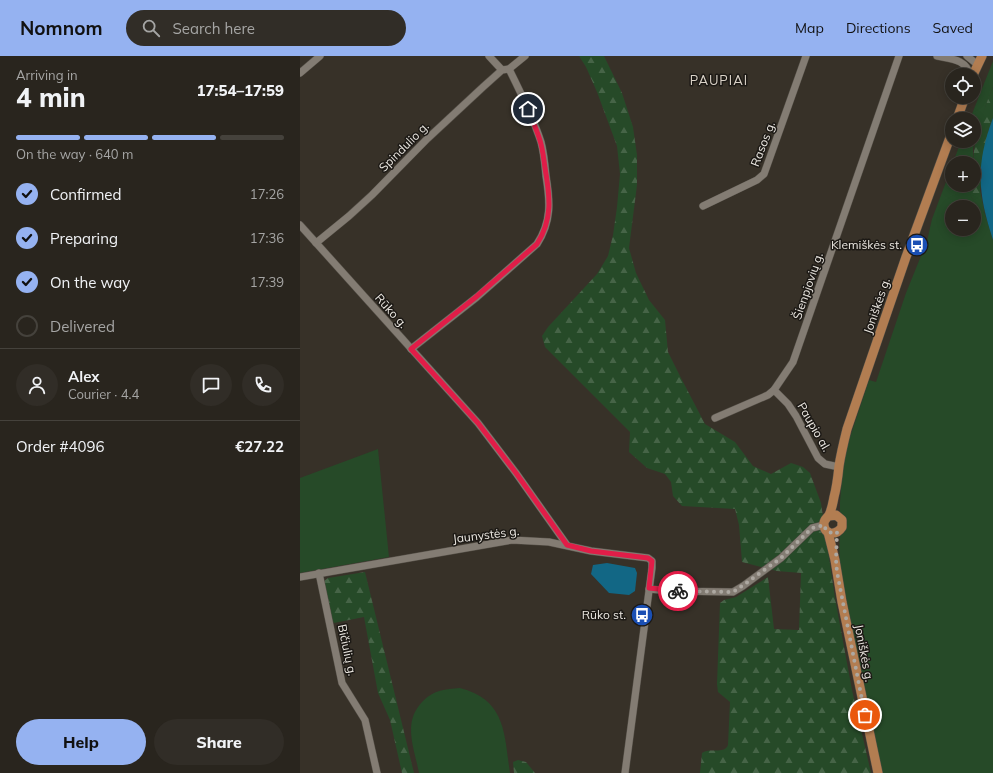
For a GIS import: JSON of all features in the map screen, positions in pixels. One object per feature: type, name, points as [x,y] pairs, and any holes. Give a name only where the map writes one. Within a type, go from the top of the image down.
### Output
[{"type":"main road","points":[[976,68],[982,56]]},
{"type":"main road","name":"Joniškės g.","points":[[829,516],[836,490],[844,442],[850,422],[906,257],[946,148]]},
{"type":"main road","name":"Joniškės g.","points":[[836,490],[839,517]]},
{"type":"main road","points":[[836,515],[839,517],[842,524],[841,529],[830,530],[824,521],[829,516],[836,515]]},
{"type":"main road","name":"Joniškės g.","points":[[830,530],[842,602],[878,773]]},
{"type":"street","points":[[300,73],[320,56]]},
{"type":"street","points":[[490,56],[502,70],[509,69],[525,56]]},
{"type":"street","name":"Rasos g.","points":[[703,206],[756,180],[764,174],[806,56]]},
{"type":"street","name":"Šienpjovių g.","points":[[715,418],[768,395],[774,390],[792,362],[899,56]]},
{"type":"street","points":[[937,56],[966,59],[978,65]]},
{"type":"street","points":[[411,349],[476,297],[537,244],[544,234],[550,204],[541,144],[528,109],[509,69]]},
{"type":"street","name":"Spindulio g.","points":[[316,243],[355,211],[453,114],[502,70]]},
{"type":"street","name":"Rūko g.","points":[[300,225],[478,423],[516,473],[567,545]]},
{"type":"street","name":"Paupio al.","points":[[774,390],[788,404],[796,416],[818,458],[825,464],[839,467]]},
{"type":"street","points":[[649,588],[669,591],[733,592],[781,558],[812,528],[830,530]]},
{"type":"street","name":"Jaunystės g.","points":[[300,577],[512,540],[549,542],[591,551],[648,558],[652,561],[625,773]]},
{"type":"street","name":"Bičiulių g.","points":[[319,574],[342,683],[365,720],[377,773]]},
{"type":"green space","points":[[579,56],[604,56],[622,93],[633,127],[637,155],[637,185],[629,248],[636,273],[649,300],[665,320],[668,352],[705,424],[735,442],[753,466],[771,474],[791,463],[803,467],[810,473],[821,503],[835,598],[852,690],[871,773],[700,773],[702,753],[705,751],[723,750],[728,745],[730,702],[718,692],[717,684],[720,603],[724,600],[736,597],[768,577],[774,629],[799,630],[801,573],[777,571],[742,562],[739,525],[735,509],[682,506],[673,496],[671,482],[665,474],[647,468],[629,452],[630,432],[545,347],[542,336],[548,327],[597,274],[608,256],[617,207],[620,174],[617,146],[597,92],[586,67]]},
{"type":"green space","points":[[993,61],[993,87],[981,122],[981,112],[973,112],[976,104],[981,104],[981,91]]},
{"type":"green space","points":[[993,87],[993,118],[988,132],[981,183],[981,156],[974,156],[975,148],[981,148],[981,121]]},
{"type":"green space","points":[[958,148],[973,148],[973,156],[956,156]]},
{"type":"green space","points":[[945,185],[945,192],[971,192],[971,197],[973,200],[945,200],[945,236],[981,236],[981,209],[985,214],[993,240],[993,773],[882,773],[841,567],[839,546],[840,536],[845,531],[844,517],[840,512],[840,502],[843,466],[847,446],[869,380],[876,382],[906,293],[927,241],[932,219]]},
{"type":"green space","points":[[971,192],[980,192],[985,214],[981,209],[981,200],[973,200],[971,197]]},
{"type":"green space","points":[[378,449],[389,557],[300,573],[300,478]]},
{"type":"green space","points":[[365,572],[414,773],[402,773],[390,720],[378,693],[364,617],[334,623],[332,620],[324,581],[328,578]]},
{"type":"green space","points":[[460,688],[475,693],[486,701],[500,720],[504,732],[510,773],[419,773],[411,735],[413,717],[423,701],[431,694]]},
{"type":"green space","points":[[518,760],[526,762],[535,773],[514,773],[513,762]]},
{"type":"water","points":[[993,118],[993,240],[984,208],[981,179],[983,150]]},
{"type":"water","points":[[607,563],[635,568],[637,573],[635,591],[629,595],[609,593],[591,574],[593,565]]},
{"type":"way so far","points":[[678,591],[733,592],[781,558],[812,528],[824,525],[828,532],[837,532],[837,572],[865,715]]},
{"type":"place","name":"Klemiškės st.","points":[[917,245]]},
{"type":"place","name":"Rūko st.","points":[[642,615]]},
{"type":"district","name":"PAUPIAI","points":[[719,80]]},
{"type":"route","points":[[528,109],[541,144],[548,186],[550,204],[544,234],[537,244],[476,297],[411,349],[478,423],[516,473],[567,545],[591,551],[648,558],[652,561],[649,588],[678,591]]}]
